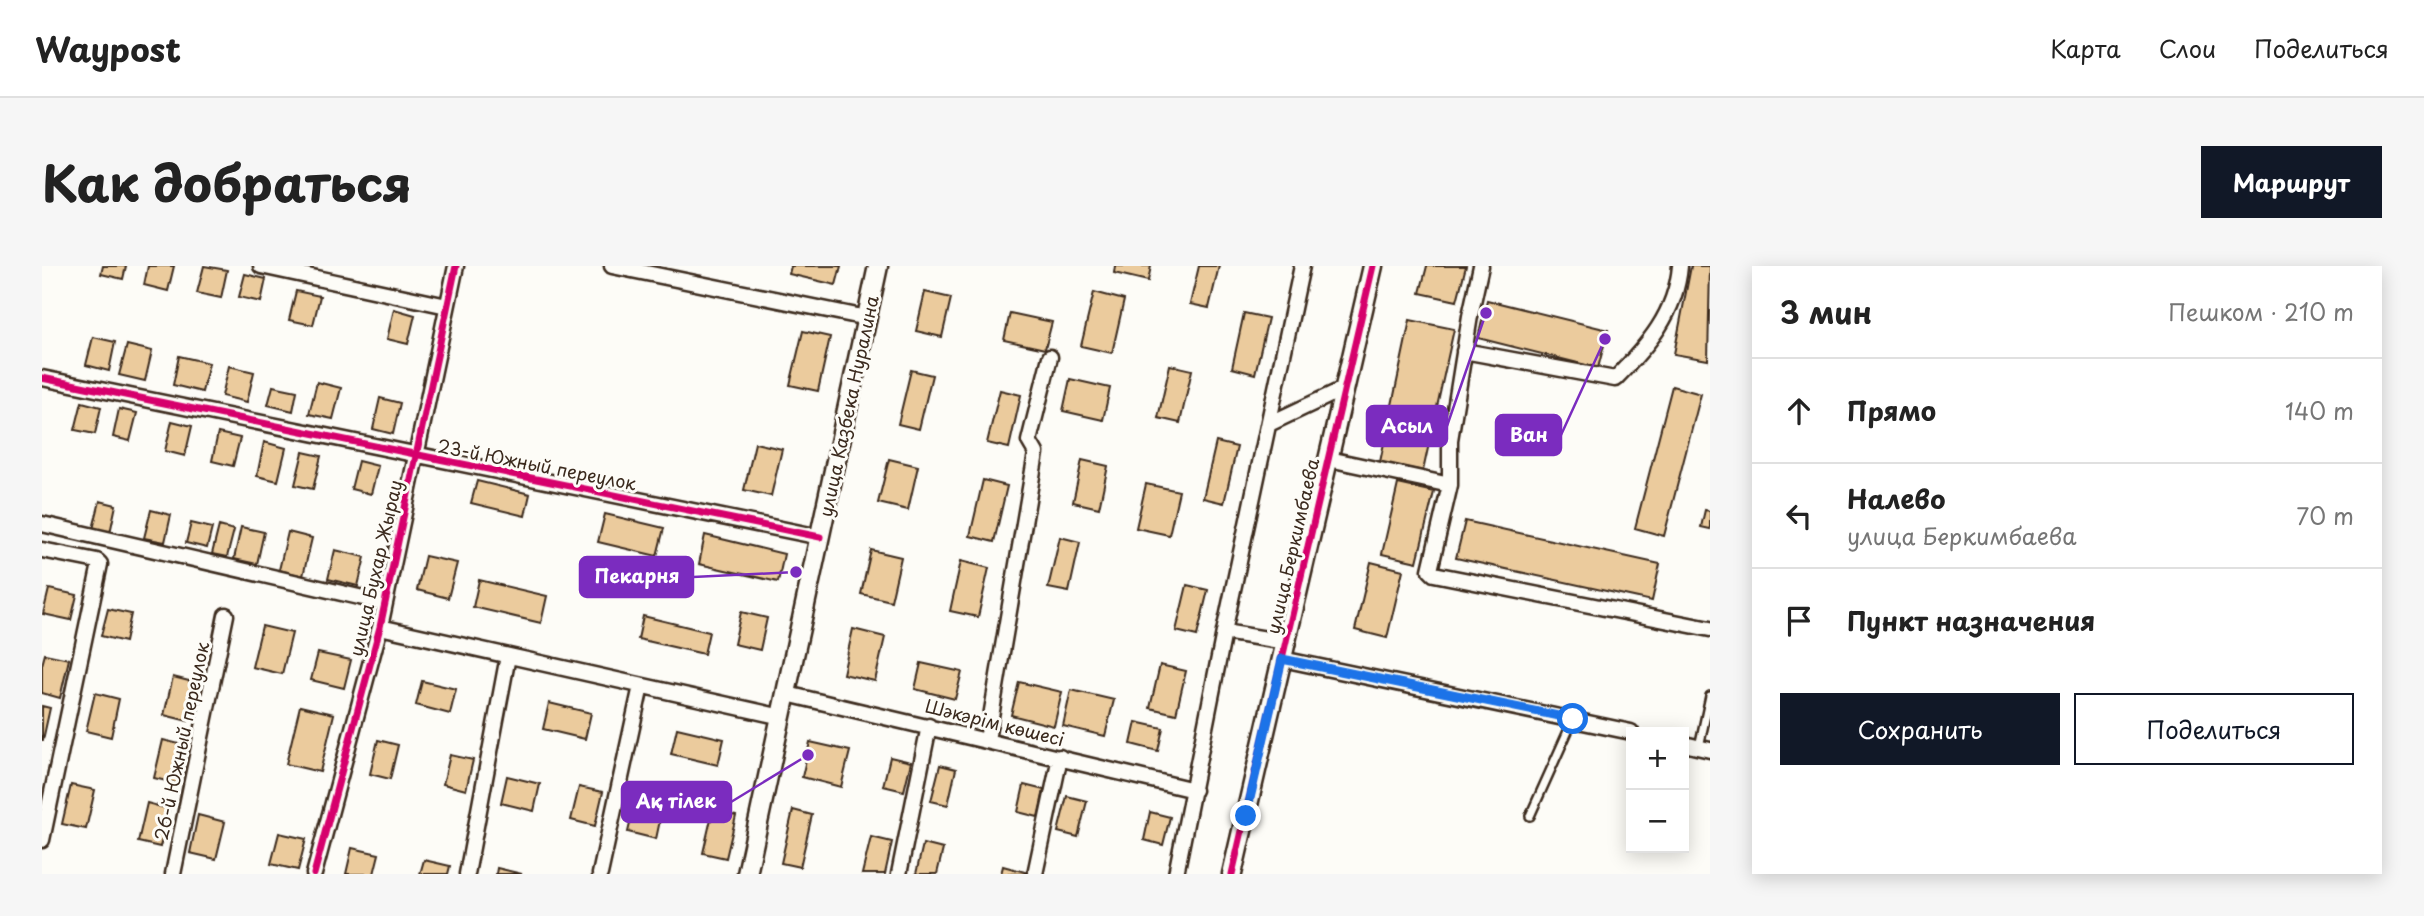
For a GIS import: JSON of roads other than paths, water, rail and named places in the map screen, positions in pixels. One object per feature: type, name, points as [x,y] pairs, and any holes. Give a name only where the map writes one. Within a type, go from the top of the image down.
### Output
[{"type":"street","points":[[261,266],[447,306]]},
{"type":"street","name":"улица Бухар Жырау","points":[[314,874],[380,627],[456,266]]},
{"type":"street","points":[[612,266],[867,318]]},
{"type":"street","name":"улица Казбека Нуралина","points":[[747,874],[878,266]]},
{"type":"street","points":[[1176,874],[1224,632],[1302,266]]},
{"type":"street","name":"улица Беркимбаева","points":[[1232,874],[1373,266]]},
{"type":"street","points":[[1481,266],[1450,440],[1450,485],[1430,570],[1434,574],[1710,629]]},
{"type":"street","points":[[1464,351],[1615,379],[1650,340],[1672,306],[1680,266]]},
{"type":"street","points":[[987,740],[1036,453],[1029,441],[1050,357]]},
{"type":"street","name":"23-й Южный переулок","points":[[42,379],[820,537]]},
{"type":"street","points":[[1269,424],[1345,388]]},
{"type":"street","points":[[1329,459],[1450,485]]},
{"type":"street","points":[[42,524],[385,603]]},
{"type":"street","points":[[42,550],[97,561],[100,565],[42,840]]},
{"type":"street","name":"26-й Южный переулок","points":[[173,874],[226,615]]},
{"type":"street","points":[[380,627],[782,717]]},
{"type":"street","points":[[1224,632],[1284,651],[1626,731]]},
{"type":"street","points":[[467,874],[508,656]]},
{"type":"street","points":[[600,874],[641,685]]},
{"type":"street","name":"Шәкәрім көшесі","points":[[787,694],[1194,790]]},
{"type":"street","points":[[899,874],[929,726]]},
{"type":"street","points":[[1035,874],[1060,757]]},
{"type":"lane","points":[[1705,749],[1710,696]]},
{"type":"lane","points":[[1530,816],[1573,719]]},
{"type":"place","name":"Асыл","points":[[1486,313]]},
{"type":"place","name":"Ван","points":[[1605,339]]},
{"type":"place","name":"Пекарня","points":[[796,572]]},
{"type":"place","name":"Ақ тілек","points":[[808,755]]}]
